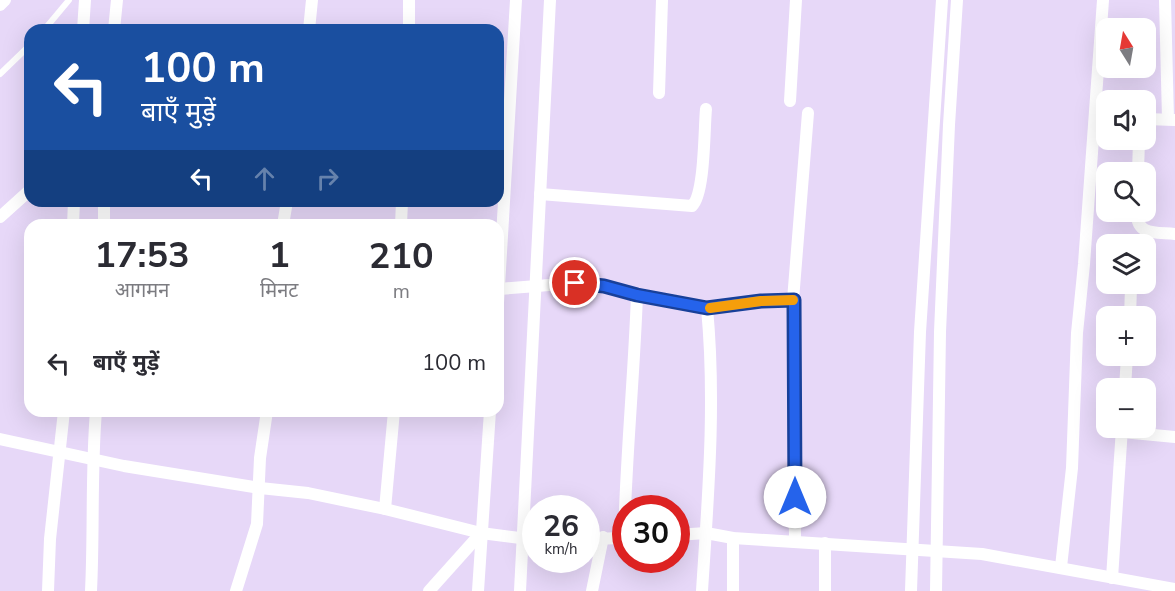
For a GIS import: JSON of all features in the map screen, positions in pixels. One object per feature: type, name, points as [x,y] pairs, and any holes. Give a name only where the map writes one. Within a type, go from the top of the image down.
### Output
[{"type":"street","points":[[0,5],[5,0]]},
{"type":"street","points":[[83,24],[85,0]]},
{"type":"street","points":[[115,24],[117,0]]},
{"type":"street","points":[[310,24],[312,0]]},
{"type":"street","points":[[409,0],[409,24]]},
{"type":"street","points":[[504,189],[516,0]]},
{"type":"street","points":[[530,495],[535,285],[550,0]]},
{"type":"street","points":[[659,93],[662,0]]},
{"type":"street","points":[[790,101],[796,0]]},
{"type":"street","points":[[911,591],[921,332],[942,0]]},
{"type":"street","points":[[936,591],[940,332],[957,0]]},
{"type":"street","points":[[1061,567],[1072,468],[1077,333],[1103,0]]},
{"type":"street","points":[[1156,119],[1172,120],[1165,0]]},
{"type":"street","points":[[540,194],[692,206],[697,201],[701,186],[706,109]]},
{"type":"street","points":[[795,541],[794,300],[808,113]]},
{"type":"street","points":[[0,217],[24,195]]},
{"type":"street","points":[[1137,222],[1147,232],[1175,234]]},
{"type":"street","points":[[504,288],[575,283],[604,286],[637,295],[707,308],[761,301],[794,300]]},
{"type":"street","points":[[626,495],[627,438],[635,358],[637,295]]},
{"type":"street","points":[[702,591],[711,453],[711,380],[707,308]]},
{"type":"street","points":[[48,591],[50,539],[63,417]]},
{"type":"street","points":[[92,591],[92,459],[96,417]]},
{"type":"street","points":[[236,591],[257,524],[260,458],[266,417]]},
{"type":"street","points":[[385,509],[393,417]]},
{"type":"street","points":[[478,591],[490,417]]},
{"type":"street","points":[[1156,434],[1175,437]]},
{"type":"street","points":[[1112,578],[1121,438]]},
{"type":"street","points":[[0,439],[92,459],[260,488],[308,493],[481,533],[522,538]]},
{"type":"street","points":[[429,591],[481,533]]},
{"type":"street","points":[[690,534],[706,533],[733,538],[982,554],[1175,589]]},
{"type":"street","points":[[600,537],[612,537]]},
{"type":"street","points":[[592,591],[603,537]]},
{"type":"street","points":[[733,538],[733,591]]},
{"type":"street","points":[[825,543],[825,591]]},
{"type":"street","points":[[520,591],[523,573]]},
{"type":"lane","points":[[49,24],[69,0]]},
{"type":"lane","points":[[0,74],[24,51]]},
{"type":"slow traffic","points":[[710,308],[761,301],[793,300]]},
{"type":"route","points":[[575,283],[604,286],[637,295],[707,308],[761,301],[794,300],[795,497]]}]
